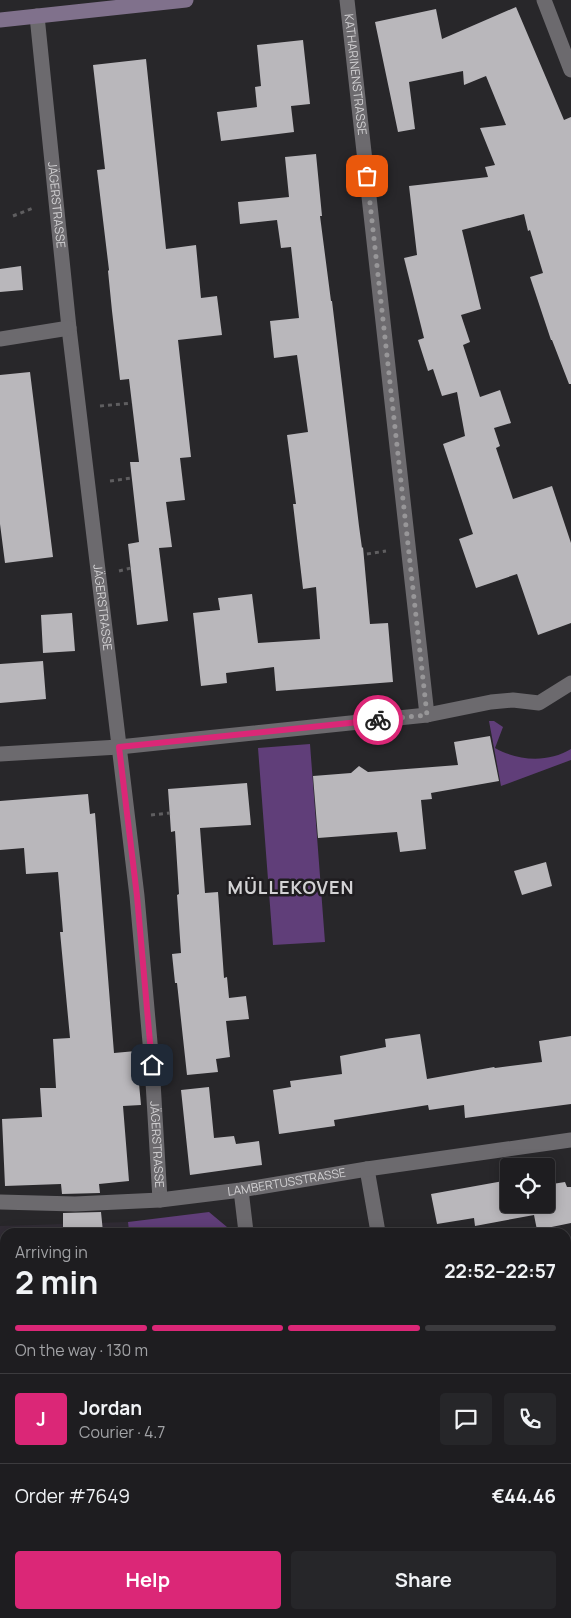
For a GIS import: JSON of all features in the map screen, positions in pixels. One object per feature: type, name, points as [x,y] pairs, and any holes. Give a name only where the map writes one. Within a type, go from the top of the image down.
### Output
[{"type":"street","points":[[0,20],[186,0]]},
{"type":"street","name":"KATHARINENSTRASSE","points":[[347,0],[427,715]]},
{"type":"street","points":[[544,0],[571,70]]},
{"type":"street","name":"JÄGERSTRASSE","points":[[37,16],[69,328],[137,896],[152,1065],[160,1200]]},
{"type":"street","points":[[0,339],[69,328]]},
{"type":"street","points":[[0,754],[119,747],[427,715],[491,702],[513,700],[539,703],[571,684]]},
{"type":"street","name":"LAMBERTUSSTRASSE","points":[[0,1202],[75,1204],[160,1200],[241,1190],[368,1169],[571,1140]]},
{"type":"street","points":[[368,1169],[377,1228]]},
{"type":"street","points":[[241,1190],[246,1228]]},
{"type":"path","points":[[80,409],[132,403]]},
{"type":"shaded area","points":[[489,721],[494,721],[503,727],[495,748],[513,756],[533,759],[553,757],[571,749],[571,760],[501,786]]},
{"type":"shaded area","points":[[310,744],[325,942],[273,945],[258,748]]},
{"type":"shaded area","points":[[209,1212],[228,1228],[129,1228],[128,1222]]},
{"type":"shaded area","points":[[128,1222],[129,1228],[0,1228],[0,1226]]},
{"type":"building","points":[[516,7],[564,120],[571,117],[571,384],[569,384],[551,340],[530,277],[543,273],[524,214],[462,230],[481,309],[461,315],[470,342],[463,345],[480,397],[500,390],[511,423],[494,428],[500,446],[496,448],[513,499],[552,486],[571,543],[571,623],[538,635],[517,574],[476,588],[459,539],[473,534],[443,444],[465,436],[457,392],[442,396],[433,369],[428,371],[418,340],[424,338],[404,258],[417,255],[409,186],[488,177],[485,167],[495,165],[480,128],[506,125],[486,76],[464,85],[463,71],[409,82],[415,129],[398,132],[375,22],[436,9],[442,39]]},
{"type":"building","points":[[303,40],[310,104],[291,106],[294,132],[221,141],[217,112],[257,107],[255,87],[261,86],[257,45]]},
{"type":"building","points":[[146,59],[166,249],[196,245],[201,298],[217,296],[222,335],[178,340],[191,457],[180,458],[185,500],[166,502],[172,547],[159,548],[168,621],[137,625],[128,544],[139,542],[130,462],[139,462],[129,379],[120,380],[112,311],[97,170],[105,169],[93,65]]},
{"type":"building","points":[[316,154],[322,216],[320,216],[363,547],[370,624],[388,623],[393,682],[276,691],[274,667],[226,673],[227,683],[201,686],[193,613],[220,610],[218,598],[252,594],[258,643],[320,639],[316,587],[303,589],[293,504],[296,504],[287,435],[308,432],[297,355],[274,358],[270,321],[299,318],[291,247],[281,248],[277,220],[240,224],[238,202],[289,197],[285,157]]},
{"type":"building","points":[[21,266],[23,290],[0,292],[0,269]]},
{"type":"building","points":[[30,372],[53,557],[5,563],[0,524],[0,375]]},
{"type":"building","points":[[72,613],[75,651],[43,653],[41,615]]},
{"type":"building","points":[[43,661],[46,699],[0,703],[0,664]]},
{"type":"building","points":[[490,736],[499,781],[431,793],[432,799],[421,800],[426,849],[400,852],[397,832],[318,838],[313,776],[351,773],[359,766],[368,772],[458,765],[454,742]]},
{"type":"building","points":[[247,783],[251,825],[200,828],[205,893],[218,892],[224,978],[227,977],[229,998],[246,996],[249,1019],[226,1021],[230,1057],[216,1059],[218,1072],[187,1075],[172,954],[181,953],[175,831],[171,832],[168,789]]},
{"type":"building","points":[[88,794],[90,814],[95,813],[114,1053],[136,1051],[141,1105],[123,1106],[129,1181],[99,1184],[100,1193],[62,1194],[61,1184],[5,1186],[2,1119],[42,1117],[40,1088],[56,1088],[53,1039],[70,1038],[60,932],[63,932],[58,872],[26,874],[24,848],[0,850],[0,801]]},
{"type":"building","points":[[546,862],[552,886],[522,895],[514,871]]},
{"type":"building","points":[[420,1034],[427,1079],[494,1067],[542,1062],[539,1041],[571,1036],[571,1104],[465,1118],[464,1105],[429,1110],[428,1105],[334,1120],[335,1126],[279,1134],[273,1090],[291,1087],[290,1081],[342,1074],[340,1056],[386,1047],[385,1039]]},
{"type":"building","points":[[209,1087],[214,1138],[234,1136],[236,1144],[259,1141],[262,1165],[190,1175],[181,1090]]},
{"type":"building","points":[[500,1182],[500,1213],[555,1213],[555,1184],[565,1182],[567,1187],[571,1187],[571,1223],[537,1228],[534,1215],[475,1226],[474,1218],[437,1224],[431,1194]]},
{"type":"building","points":[[101,1212],[103,1228],[63,1228],[63,1213]]},
{"type":"way so far","points":[[367,176],[427,715],[378,720]]},
{"type":"district","name":"MÜLLEKOVEN","points":[[291,888]]},
{"type":"route","points":[[152,1065],[137,896],[119,747],[378,720]]}]
